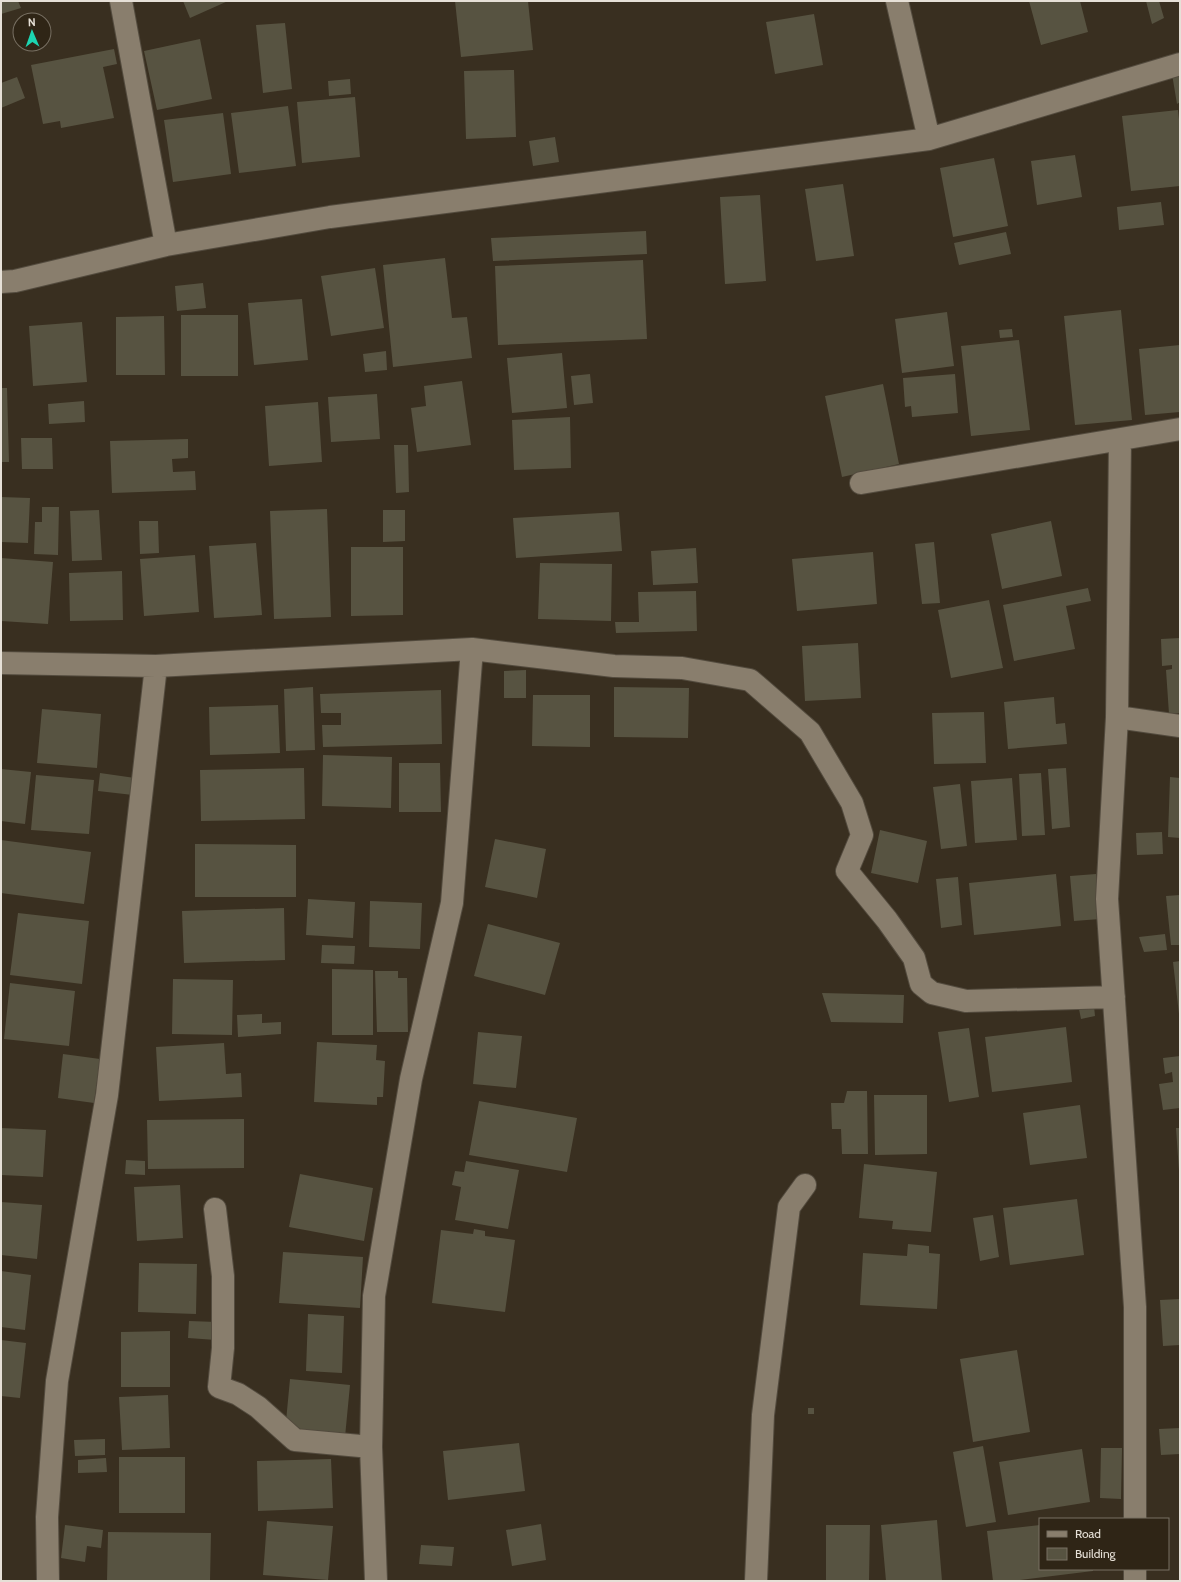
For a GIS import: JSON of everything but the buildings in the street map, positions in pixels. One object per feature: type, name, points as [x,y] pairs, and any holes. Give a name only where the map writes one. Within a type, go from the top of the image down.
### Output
[{"type":"street","points":[[121,1],[166,245]]},
{"type":"street","points":[[897,1],[929,139]]},
{"type":"street","points":[[1,282],[15,281],[166,245],[330,217],[929,139],[1180,64]]},
{"type":"street","points":[[861,482],[1180,429]]},
{"type":"street","points":[[1120,440],[1117,718],[1107,899],[1135,1307],[1135,1518]]},
{"type":"street","points":[[1,663],[156,666],[472,649],[614,666],[682,668],[750,680],[810,732],[852,803],[862,835],[846,871],[887,920],[914,958],[921,984],[932,993],[966,1001],[1114,997]]},
{"type":"street","points":[[376,1581],[371,1447],[374,1296],[411,1079],[452,903],[472,649]]},
{"type":"street","points":[[48,1581],[47,1517],[57,1381],[107,1095],[156,666]]},
{"type":"street","points":[[1117,718],[1180,726]]},
{"type":"street","points":[[756,1581],[765,1392],[789,1207],[805,1185]]},
{"type":"street","points":[[215,1210],[223,1276],[222,1348],[219,1387],[238,1394],[258,1407],[295,1440],[371,1447]]},
{"type":"street","points":[[1135,1570],[1135,1581]]}]
